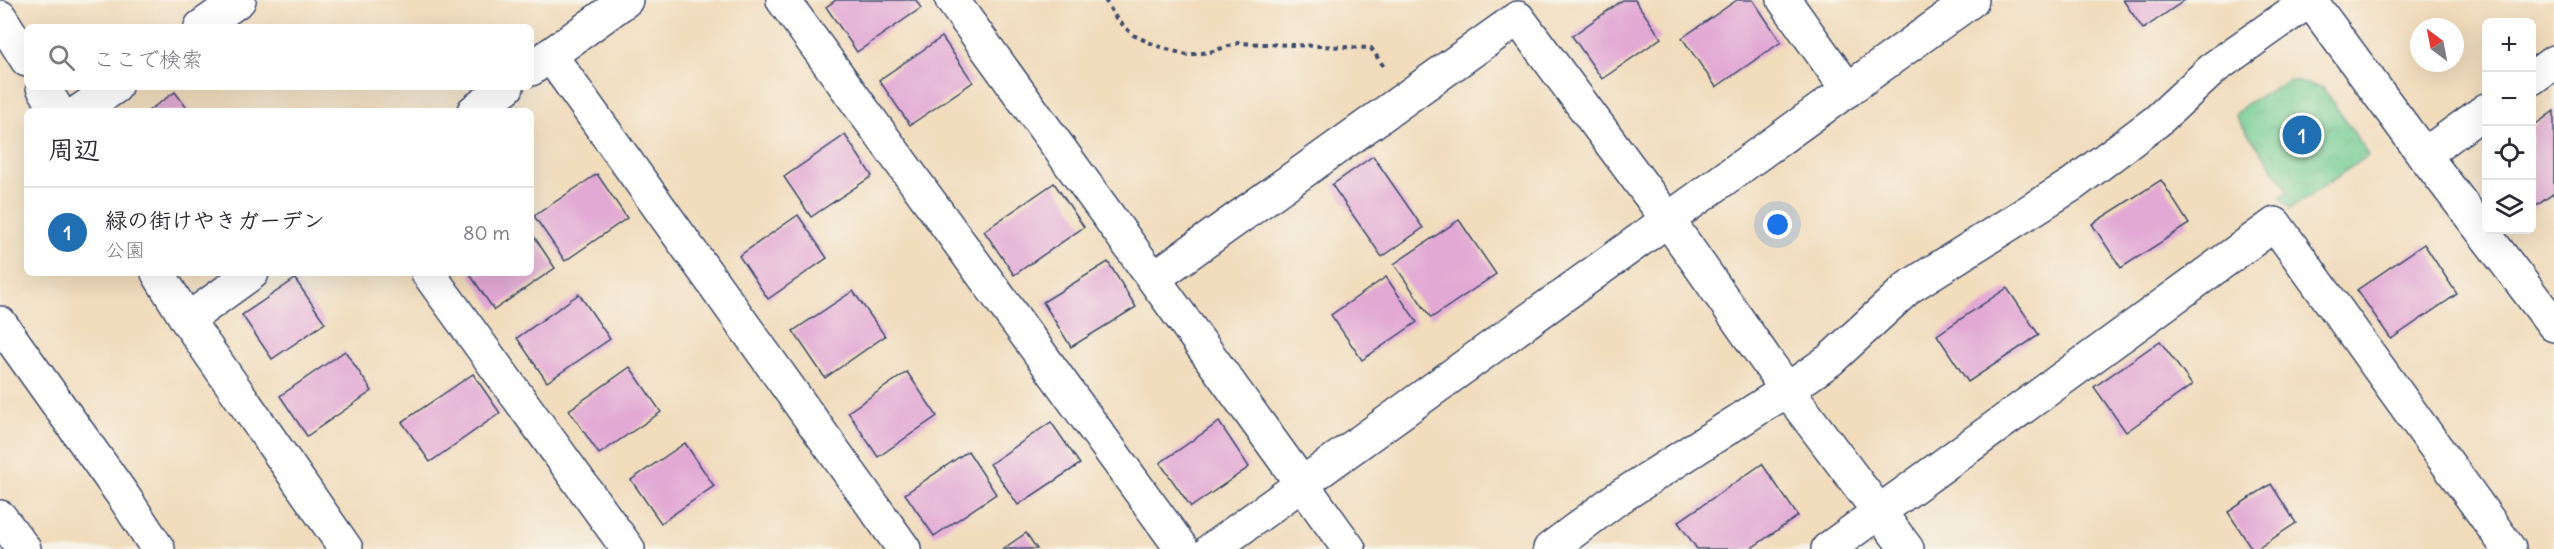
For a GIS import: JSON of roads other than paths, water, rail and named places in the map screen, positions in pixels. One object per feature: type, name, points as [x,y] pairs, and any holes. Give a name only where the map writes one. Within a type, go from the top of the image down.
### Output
[{"type":"main road","points":[[205,24],[239,0]]},
{"type":"main road","points":[[626,0],[541,62],[904,549]]},
{"type":"main road","points":[[783,0],[1182,549]]},
{"type":"main road","points":[[952,0],[1349,549]]},
{"type":"main road","points":[[1784,0],[1848,90]]},
{"type":"main road","points":[[1212,549],[1972,0]]},
{"type":"main road","points":[[1550,549],[1615,500],[1788,390],[1830,360],[1909,286],[2073,184],[2157,121],[2216,67],[2310,0],[2424,155],[2554,325]]},
{"type":"main road","points":[[0,17],[24,55]]},
{"type":"main road","points":[[1154,278],[1518,18],[1668,220],[1788,390],[1907,549]]},
{"type":"main road","points":[[2536,75],[2554,62]]},
{"type":"main road","points":[[46,90],[56,108]]},
{"type":"main road","points":[[84,108],[111,90]]},
{"type":"main road","points":[[478,108],[503,90]]},
{"type":"main road","points":[[2424,155],[2482,114]]},
{"type":"main road","points":[[1828,549],[2274,224],[2510,549]]},
{"type":"main road","points":[[160,276],[187,320],[346,549]]},
{"type":"main road","points":[[187,320],[248,276]]},
{"type":"main road","points":[[430,276],[628,549]]},
{"type":"main road","points":[[0,323],[124,497],[158,549]]},
{"type":"main road","points":[[0,517],[24,549]]},
{"type":"place","name":"緑の街けやきガーデン","points":[[2302,135]]}]
